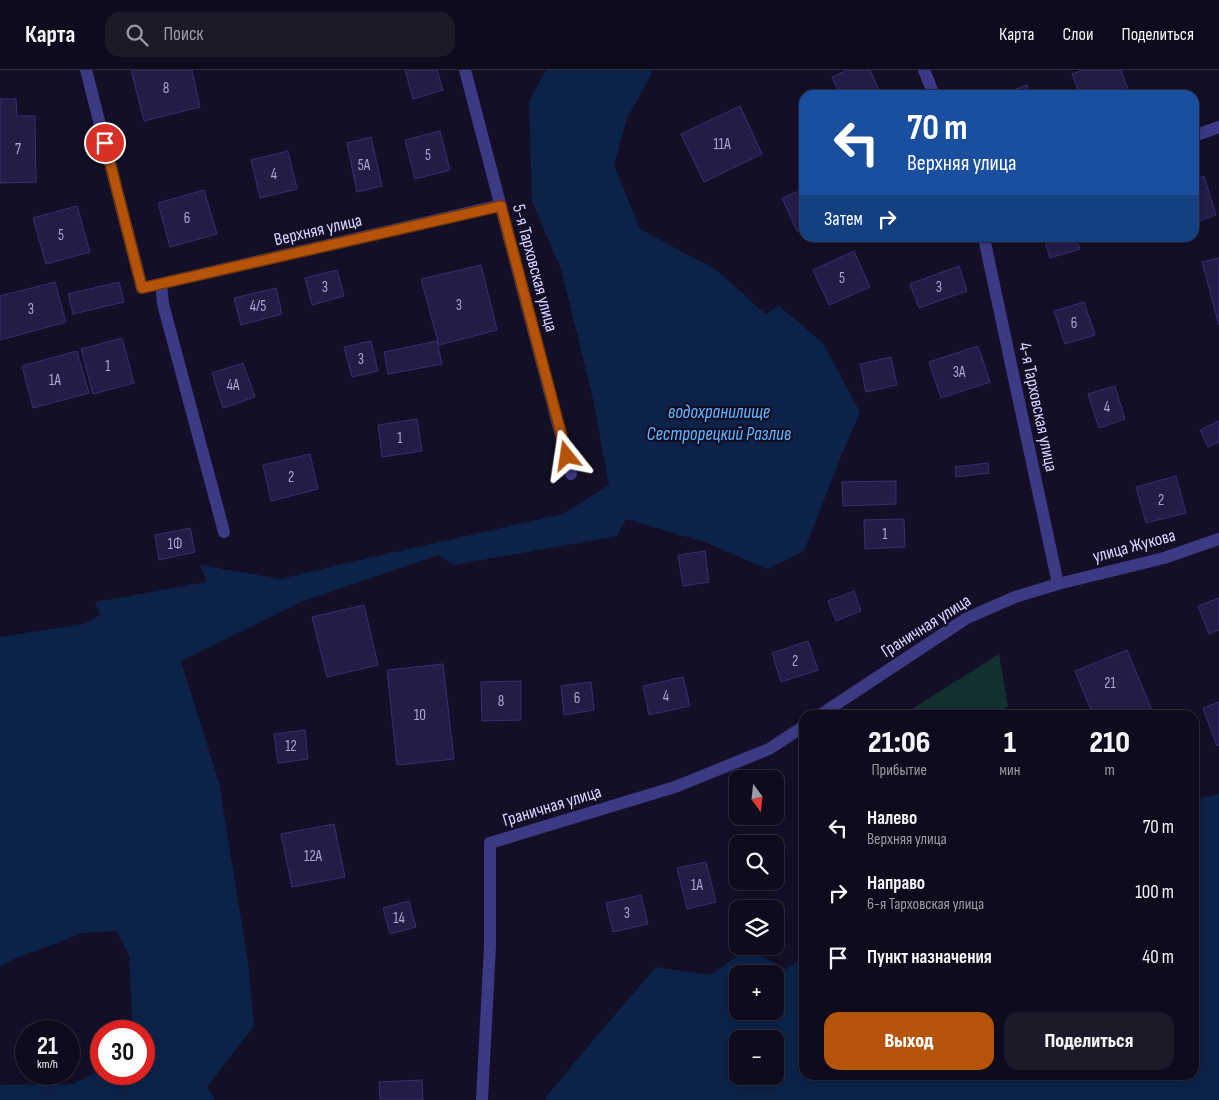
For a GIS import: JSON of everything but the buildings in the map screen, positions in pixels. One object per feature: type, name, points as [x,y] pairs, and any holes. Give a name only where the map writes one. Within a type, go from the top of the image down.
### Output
[{"type":"street","name":"Верхняя улица","points":[[86,70],[142,288],[501,206]]},
{"type":"street","name":"5-я Тарховская улица","points":[[465,70],[571,474]]},
{"type":"street","points":[[924,70],[932,90]]},
{"type":"street","points":[[1199,134],[1219,127]]},
{"type":"street","name":"4-я Тарховская улица","points":[[985,242],[1058,584]]},
{"type":"street","points":[[161,284],[163,304],[224,532]]},
{"type":"street","name":"улица Жукова","points":[[1058,584],[1164,558],[1219,539]]},
{"type":"street","name":"Граничная улица","points":[[828,710],[967,618],[1015,597],[1058,584]]},
{"type":"street","name":"Граничная улица","points":[[482,1100],[490,946],[490,843],[675,787],[769,749],[799,729]]},
{"type":"green space","points":[[999,654],[1008,706],[1002,710],[910,710]]},
{"type":"water","name":"водохранилище Сестрорецкий Разлив","points":[[546,70],[652,70],[627,118],[614,165],[640,229],[718,271],[765,314],[779,306],[823,343],[860,412],[804,551],[767,569],[707,543],[626,519],[617,536],[454,565],[438,555],[301,602],[181,661],[219,783],[248,962],[254,1026],[207,1087],[215,1100],[0,1100],[0,1085],[80,1085],[80,1080],[90,1076],[90,1085],[155,1085],[155,1020],[132,1020],[129,956],[117,931],[83,933],[14,959],[0,967],[0,637],[84,624],[100,615],[95,602],[207,582],[200,565],[280,579],[563,514],[609,485],[593,399],[561,269],[532,202],[529,101]]},
{"type":"water","points":[[1219,794],[1219,1100],[545,1100],[656,967],[710,975],[739,955],[759,955],[778,965],[729,965],[729,1020],[784,1020],[784,968],[786,969],[799,960],[799,1080],[1199,1080],[1199,799]]},
{"type":"route","points":[[105,143],[142,288],[501,206],[567,456]]}]
